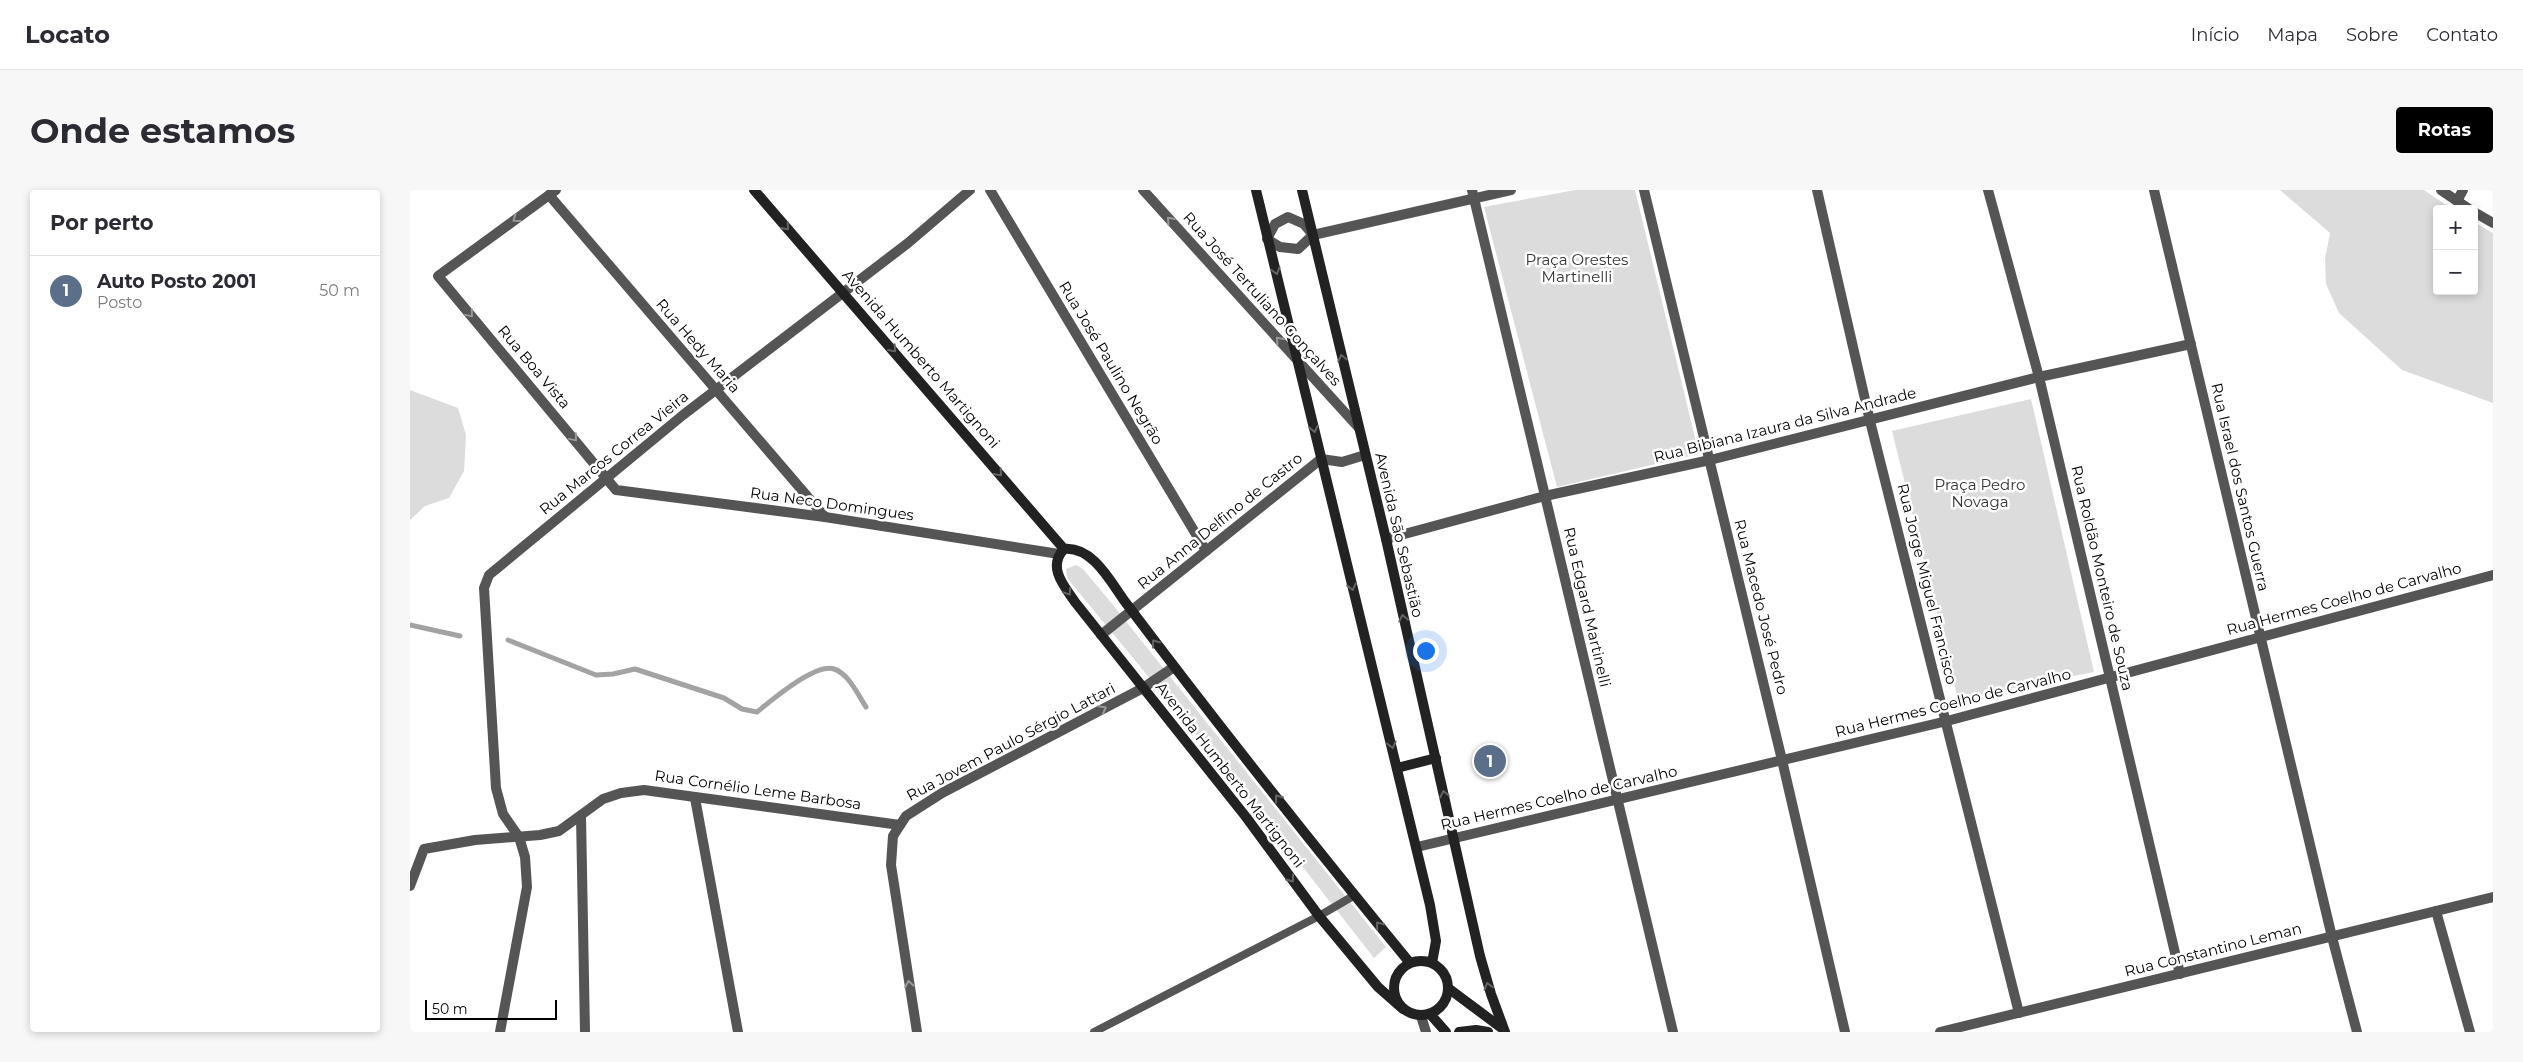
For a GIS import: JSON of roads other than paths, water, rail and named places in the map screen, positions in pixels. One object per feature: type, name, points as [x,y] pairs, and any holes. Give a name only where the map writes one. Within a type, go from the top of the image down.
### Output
[{"type":"main road","name":"Avenida Humberto Martignoni","points":[[754,190],[844,293],[1062,551]]},
{"type":"main road","points":[[1256,190],[1300,363],[1321,459],[1417,847],[1436,941],[1432,963]]},
{"type":"main road","name":"Avenida São Sebastião","points":[[1302,190],[1386,539],[1480,956],[1505,1031]]},
{"type":"main road","name":"Avenida Humberto Martignoni","points":[[1403,1009],[1378,987],[1319,916],[1246,817],[1062,583],[1057,572],[1056,561],[1062,551],[1074,548],[1093,560],[1174,667],[1410,963]]},
{"type":"main road","points":[[1397,768],[1436,758]]},
{"type":"main road","points":[[1426,1015],[1444,1003],[1448,988],[1444,974],[1432,963],[1420,961],[1410,963],[1396,975],[1393,993],[1403,1009],[1412,1014],[1426,1015],[1446,1032]]},
{"type":"main road","points":[[1448,988],[1505,1031]]},
{"type":"main road","points":[[1458,1032],[1476,1030],[1488,1032]]},
{"type":"street","name":"Rua Marcos Correa Vieira","points":[[519,837],[503,814],[496,788],[484,588],[489,575],[716,390],[908,244],[970,190]]},
{"type":"street","name":"Rua José Paulino Negrão","points":[[990,190],[1206,552]]},
{"type":"street","name":"Rua José Tertuliano Gonçalves","points":[[1143,190],[1359,428]]},
{"type":"street","points":[[1313,235],[1304,224],[1288,217],[1275,224],[1267,239],[1280,247],[1298,249],[1313,235],[1473,194],[1511,190]]},
{"type":"street","name":"Rua Macedo José Pedro","points":[[1644,190],[1782,760],[1845,1032]]},
{"type":"street","name":"Rua Jorge Miguel Francisco","points":[[1817,190],[1870,421],[2019,1013]]},
{"type":"street","name":"Rua Roldão Monteiro de Souza","points":[[1988,190],[2039,377],[2180,974]]},
{"type":"street","name":"Rua Israel dos Santos Guerra","points":[[2154,190],[2332,937],[2357,1032]]},
{"type":"street","points":[[2441,190],[2463,205]]},
{"type":"street","points":[[2457,201],[2463,190]]},
{"type":"street","name":"Rua Boa Vista","points":[[552,192],[438,276],[607,478]]},
{"type":"street","name":"Rua Hedy Maria","points":[[552,192],[716,390],[825,517]]},
{"type":"street","name":"Rua Edgard Martinelli","points":[[1473,194],[1673,1032]]},
{"type":"street","points":[[2478,214],[2493,223]]},
{"type":"street","name":"Rua Bibiana Izaura da Silva Andrade","points":[[1386,539],[1545,496],[1710,460],[2039,377],[2191,344]]},
{"type":"street","name":"Rua Anna Delfino de Castro","points":[[1101,635],[1321,459],[1342,462],[1365,455]]},
{"type":"street","name":"Rua Neco Domingues","points":[[607,478],[616,490],[825,517],[1062,551]]},
{"type":"street","name":"Rua Hermes Coelho de Carvalho","points":[[1417,847],[1947,721],[2493,575]]},
{"type":"street","name":"Rua Jovem Paulo Sérgio Lattari","points":[[917,1032],[891,865],[893,836],[906,816],[936,796],[1144,688],[1174,667]]},
{"type":"street","name":"Rua Cornélio Leme Barbosa","points":[[410,886],[424,849],[475,840],[559,832],[604,799],[621,793],[644,790],[900,825]]},
{"type":"street","points":[[695,798],[738,1032]]},
{"type":"street","points":[[581,816],[585,1032]]},
{"type":"street","points":[[500,1032],[527,887],[525,857],[519,837]]},
{"type":"street","name":"Rua Constantino Leman","points":[[1940,1032],[2493,898]]},
{"type":"street","points":[[2436,911],[2470,1032]]},
{"type":"street","points":[[1426,1015],[1426,1032]]},
{"type":"lane","points":[[1094,1032],[1319,916],[1355,895]]},
{"type":"waterway","points":[[410,625],[460,636]]},
{"type":"waterway","points":[[508,640],[596,675],[613,674],[635,669],[724,698],[742,709],[757,712],[805,677],[826,669],[834,669],[849,680],[866,707]]},
{"type":"place","name":"Auto Posto 2001","points":[[1490,761]]},
{"type":"park label","name":"Praça Orestes Martinelli","points":[[1577,268]]},
{"type":"park label","name":"Praça Pedro Novaga","points":[[1980,494]]}]
